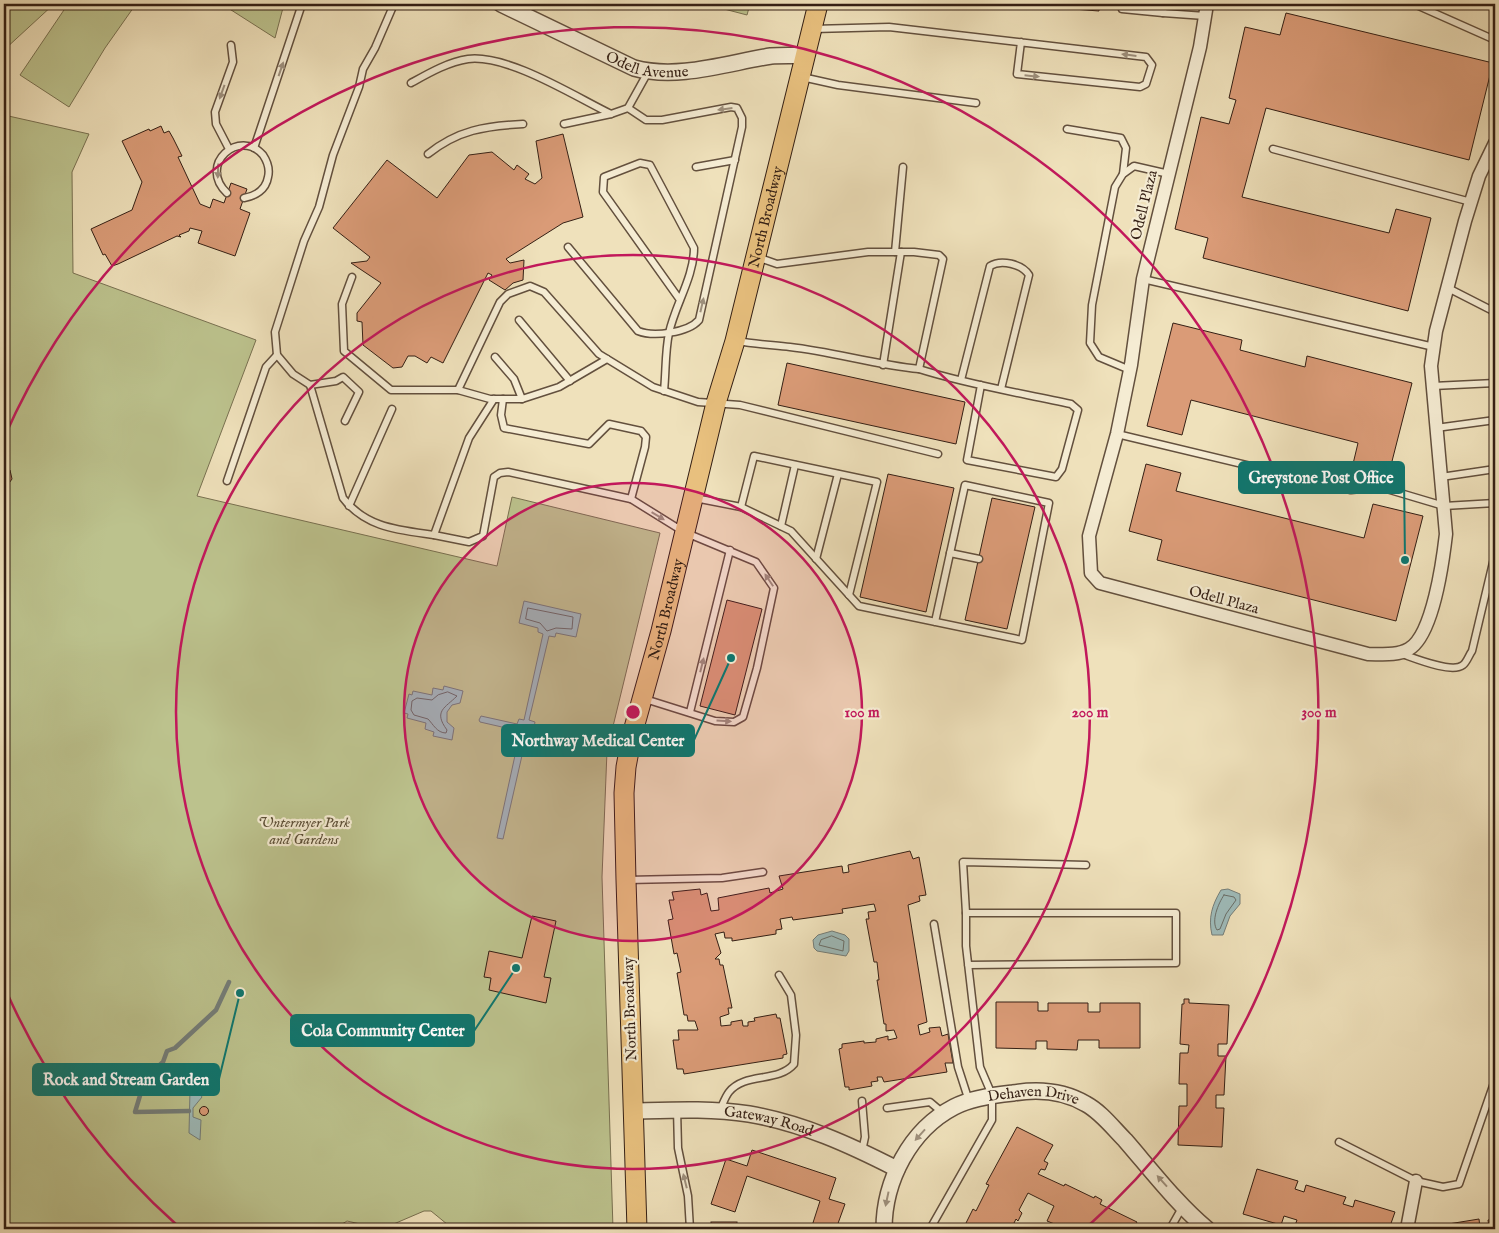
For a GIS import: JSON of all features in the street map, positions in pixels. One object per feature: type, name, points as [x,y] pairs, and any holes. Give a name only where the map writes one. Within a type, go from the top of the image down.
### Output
[{"type":"main road","name":"North Broadway","points":[[638,1229],[626,880],[624,793],[626,767],[632,735],[644,698],[716,403],[735,341],[818,4]]},
{"type":"street","name":"Odell Avenue","points":[[501,4],[634,68],[648,72],[670,73],[774,56],[806,56]]},
{"type":"street","name":"Odell Plaza","points":[[1206,10],[1200,47],[1143,279],[1130,370],[1117,434],[1090,536],[1091,573],[1100,583],[1368,654],[1400,653]]},
{"type":"street","points":[[1400,653],[1412,648],[1419,639],[1427,622],[1444,552],[1446,516],[1440,476],[1431,366],[1448,288],[1471,202],[1479,176],[1495,143]]},
{"type":"street","name":"Dehaven Drive","points":[[884,1229],[887,1196],[897,1169],[911,1145],[929,1125],[954,1107],[969,1102],[992,1095],[1034,1090],[1065,1095],[1087,1104],[1107,1120],[1207,1229]]},
{"type":"street","name":"Gateway Road","points":[[634,1111],[677,1109],[720,1111],[780,1120],[816,1132],[862,1151],[897,1169]]},
{"type":"street","points":[[1407,1229],[1416,1182]]},
{"type":"lane","points":[[254,148],[302,4]]},
{"type":"lane","points":[[394,4],[375,48],[363,69],[359,87],[333,155],[324,189],[304,241],[275,332],[277,355],[293,374],[310,385],[343,498],[364,519],[385,528],[469,542],[483,536],[494,477],[500,473],[508,472],[631,499],[684,532],[756,562],[774,588],[746,711],[743,717],[734,722],[715,721],[644,698]]},
{"type":"lane","points":[[1122,4],[1122,9],[1163,13],[1206,10]]},
{"type":"lane","points":[[1163,13],[1164,4]]},
{"type":"lane","points":[[1414,4],[1495,40]]},
{"type":"lane","points":[[812,29],[889,27],[1021,42],[1146,57],[1152,65],[1146,84],[1140,87],[1017,74],[1021,42]]},
{"type":"lane","points":[[229,150],[216,124],[215,112],[233,62],[231,45]]},
{"type":"lane","points":[[411,83],[434,70],[459,61],[470,59],[493,60],[515,67],[611,114]]},
{"type":"lane","points":[[564,124],[611,114],[628,108],[648,72]]},
{"type":"lane","points":[[801,77],[838,85],[976,104]]},
{"type":"lane","points":[[568,247],[638,331],[645,333],[669,333],[696,324],[735,160],[742,118],[737,108],[731,107],[662,120],[646,120],[628,108]]},
{"type":"lane","points":[[428,154],[446,140],[471,131],[523,124]]},
{"type":"lane","points":[[1067,129],[1121,138],[1126,148],[1123,174],[1116,187],[1092,305],[1090,343],[1098,357],[1130,370]]},
{"type":"lane","points":[[227,193],[217,180],[218,162],[229,150],[237,146],[254,148],[266,160],[268,177],[260,192],[244,198]]},
{"type":"lane","points":[[1273,150],[1471,202]]},
{"type":"lane","points":[[696,167],[735,160]]},
{"type":"lane","points":[[664,391],[669,333],[680,300],[694,256],[694,248],[650,166],[640,163],[604,177],[604,192],[680,300]]},
{"type":"lane","points":[[1123,174],[1134,166],[1169,174]]},
{"type":"lane","points":[[883,365],[898,252],[903,167]]},
{"type":"lane","points":[[756,256],[778,264],[868,252],[939,255],[943,259],[919,369]]},
{"type":"lane","points":[[961,380],[990,266],[995,263],[1005,263],[1020,267],[1029,275],[1001,389]]},
{"type":"lane","points":[[352,277],[342,304],[344,351],[391,390],[458,390],[494,399],[522,399],[559,387],[607,359]]},
{"type":"lane","points":[[1143,279],[1434,348]]},
{"type":"lane","points":[[458,390],[500,302],[508,294],[530,286],[544,292],[599,354],[664,391],[698,402],[740,405],[938,454]]},
{"type":"lane","points":[[1448,288],[1495,312]]},
{"type":"lane","points":[[519,320],[570,380]]},
{"type":"lane","points":[[735,341],[772,347],[790,347],[883,365],[919,369],[981,385],[1071,404],[1078,410],[1062,469],[1056,477],[967,460],[981,385]]},
{"type":"lane","points":[[227,481],[266,367],[277,355]]},
{"type":"lane","points":[[495,357],[514,379],[522,399]]},
{"type":"lane","points":[[310,385],[336,381],[343,377],[359,392],[345,421]]},
{"type":"lane","points":[[1433,386],[1495,383]]},
{"type":"lane","points":[[434,535],[469,438],[494,399]]},
{"type":"lane","points":[[503,399],[501,415],[504,428],[589,444],[609,424],[641,431],[646,437],[645,447],[631,499]]},
{"type":"lane","points":[[349,506],[392,410]]},
{"type":"lane","points":[[1436,428],[1495,420]]},
{"type":"lane","points":[[1117,434],[1351,490],[1380,487],[1444,506],[1495,503]]},
{"type":"lane","points":[[741,507],[754,456],[877,482],[850,595]]},
{"type":"lane","points":[[781,526],[795,465]]},
{"type":"lane","points":[[1440,476],[1495,469]]},
{"type":"lane","points":[[816,558],[838,474]]},
{"type":"lane","points":[[693,497],[741,507],[791,531],[859,606],[935,622],[1022,640],[1049,503],[965,485],[935,622]]},
{"type":"lane","points":[[690,712],[730,550]]},
{"type":"lane","points":[[950,553],[979,559]]},
{"type":"lane","points":[[1400,653],[1427,663],[1455,668],[1463,665],[1472,651],[1495,554]]},
{"type":"lane","points":[[930,1229],[992,1120],[992,1095],[980,1068],[968,965],[963,862],[1086,865]]},
{"type":"lane","points":[[626,880],[722,878],[763,872]]},
{"type":"lane","points":[[966,913],[1176,913],[1176,963],[968,965]]},
{"type":"lane","points":[[934,924],[958,1067],[969,1102]]},
{"type":"lane","points":[[720,1111],[727,1094],[732,1088],[754,1079],[785,1072],[794,1064],[796,1035],[791,995],[779,975]]},
{"type":"lane","points":[[1338,1142],[1416,1182],[1443,1187],[1459,1184],[1495,1080]]},
{"type":"lane","points":[[862,1101],[865,1130],[862,1151]]},
{"type":"lane","points":[[887,1108],[930,1102],[944,1114]]},
{"type":"lane","points":[[677,1109],[678,1148],[688,1196],[690,1229]]},
{"type":"lane","points":[[1170,1229],[1183,1205]]},
{"type":"green space","points":[[4,4],[54,4],[4,50]]},
{"type":"green space","points":[[68,4],[136,4],[105,48],[69,107],[20,75]]},
{"type":"green space","points":[[228,4],[284,4],[275,38],[228,8]]},
{"type":"green space","points":[[705,4],[750,4],[747,15]]},
{"type":"green space","name":"Untermyer Park and Gardens","points":[[4,115],[89,134],[72,172],[73,273],[256,340],[197,496],[497,566],[512,497],[660,533],[607,751],[602,877],[613,1229],[453,1229],[431,1211],[424,1211],[382,1229],[347,1221],[334,1229],[4,1229]]},
{"type":"water","points":[[524,601],[581,614],[576,637],[556,633],[555,637],[549,636],[529,720],[535,722],[534,727],[574,736],[573,743],[533,734],[531,739],[526,738],[503,839],[497,838],[519,737],[515,735],[515,730],[480,722],[479,720],[481,716],[517,724],[519,719],[524,720],[543,634],[538,632],[538,628],[519,623]]},
{"type":"water","points":[[444,686],[463,691],[460,703],[452,705],[447,712],[447,722],[454,728],[452,740],[433,736],[434,732],[425,729],[426,723],[407,718],[408,714],[404,713],[409,694],[412,695],[413,691],[432,695],[433,688],[443,690]]},
{"type":"water","points":[[1228,889],[1240,894],[1240,904],[1230,916],[1223,935],[1212,935],[1210,923],[1213,906],[1221,890]]},
{"type":"water","points":[[832,931],[845,935],[849,939],[849,951],[846,956],[817,951],[814,948],[813,940],[818,935]]},
{"type":"water","points":[[197,1089],[202,1097],[193,1108],[193,1117],[201,1120],[200,1140],[189,1133],[190,1090]]},
{"type":"building","points":[[1008,4],[1099,4],[1099,11]]},
{"type":"building","points":[[1286,13],[1493,63],[1469,160],[1266,108],[1242,197],[1389,233],[1396,209],[1431,218],[1408,311],[1203,258],[1208,238],[1175,229],[1201,117],[1229,124],[1236,100],[1229,98],[1245,27],[1280,35]]},
{"type":"building","points":[[161,126],[164,133],[169,131],[182,156],[178,157],[200,204],[210,208],[213,199],[224,203],[231,183],[247,189],[240,209],[250,213],[235,256],[198,243],[202,231],[190,228],[189,231],[179,235],[181,237],[177,236],[112,266],[105,254],[103,255],[91,229],[132,210],[142,182],[122,141],[149,129],[150,131]]},
{"type":"building","points":[[563,134],[583,217],[563,223],[506,259],[510,263],[524,260],[523,280],[513,283],[505,290],[489,280],[492,275],[488,273],[443,363],[431,357],[427,363],[415,356],[408,356],[402,367],[393,368],[363,345],[362,322],[357,321],[357,313],[381,283],[351,263],[367,261],[370,257],[333,228],[387,160],[437,198],[469,155],[492,152],[514,170],[517,165],[529,174],[525,179],[535,184],[542,178],[536,141]]},
{"type":"building","points":[[1173,323],[1242,340],[1240,350],[1305,367],[1307,356],[1412,383],[1389,473],[1353,464],[1358,443],[1191,400],[1182,435],[1147,426]]},
{"type":"building","points":[[787,363],[965,402],[956,444],[778,405]]},
{"type":"building","points":[[1146,464],[1181,473],[1176,491],[1364,538],[1373,504],[1423,516],[1396,621],[1157,560],[1162,540],[1129,531]]},
{"type":"building","points":[[4,465],[10,470],[12,479],[4,490]]},
{"type":"building","points":[[888,474],[954,488],[926,612],[860,597]]},
{"type":"building","points":[[992,498],[1035,507],[1007,629],[965,620]]},
{"type":"building","points":[[727,600],[762,609],[735,715],[700,706]]},
{"type":"building","points":[[910,851],[913,859],[919,857],[926,895],[919,896],[920,901],[908,905],[927,1022],[918,1025],[920,1035],[930,1032],[929,1028],[940,1027],[942,1036],[948,1034],[953,1063],[945,1063],[947,1072],[884,1082],[882,1077],[877,1077],[878,1081],[871,1082],[872,1086],[849,1090],[849,1087],[845,1087],[839,1049],[842,1048],[842,1044],[864,1041],[864,1043],[876,1042],[876,1039],[888,1036],[888,1040],[897,1038],[894,1030],[886,1031],[886,1024],[884,1024],[877,980],[879,980],[877,962],[874,962],[866,919],[869,919],[868,912],[876,911],[874,904],[842,909],[843,913],[793,920],[792,917],[780,919],[782,929],[776,930],[776,934],[732,941],[732,938],[725,938],[724,932],[715,934],[721,953],[715,959],[719,959],[720,965],[723,965],[732,1008],[728,1008],[729,1014],[720,1017],[721,1026],[731,1025],[731,1022],[742,1020],[743,1026],[748,1026],[748,1022],[755,1021],[754,1018],[776,1014],[777,1018],[780,1018],[787,1054],[783,1055],[783,1058],[684,1074],[683,1069],[677,1069],[673,1040],[679,1040],[678,1030],[698,1030],[695,1021],[688,1021],[687,1015],[684,1015],[677,973],[681,972],[677,953],[674,954],[668,920],[673,919],[669,900],[674,900],[672,892],[700,889],[701,895],[707,893],[711,911],[719,910],[718,898],[769,888],[770,893],[783,889],[779,876],[842,866],[843,873],[849,872],[848,865]]},
{"type":"building","points":[[532,916],[556,921],[544,977],[551,978],[546,1003],[489,990],[491,978],[484,977],[489,951],[522,958]]},
{"type":"building","points":[[1184,999],[1189,999],[1189,1003],[1229,1005],[1227,1044],[1218,1044],[1218,1056],[1226,1056],[1224,1095],[1216,1095],[1216,1108],[1224,1108],[1222,1147],[1178,1145],[1179,1106],[1187,1106],[1187,1084],[1179,1084],[1180,1053],[1188,1053],[1189,1045],[1180,1044],[1182,1004],[1184,1004]]},
{"type":"building","points":[[996,1002],[1038,1002],[1038,1011],[1048,1011],[1048,1003],[1088,1003],[1088,1012],[1100,1012],[1100,1003],[1140,1003],[1140,1048],[1099,1048],[1099,1040],[1078,1040],[1077,1050],[1047,1049],[1047,1041],[1036,1041],[1036,1049],[996,1048]]},
{"type":"building","points":[[204,1106],[209,1111],[204,1116],[199,1111]]},
{"type":"building","points":[[1017,1127],[1053,1145],[1044,1161],[1048,1163],[1045,1170],[1041,1169],[1038,1174],[1102,1200],[1100,1204],[1137,1222],[1133,1229],[1061,1229],[1062,1227],[1047,1221],[1054,1206],[1028,1193],[1019,1210],[1022,1213],[1018,1221],[1016,1219],[1011,1229],[963,1229],[973,1209],[976,1211],[989,1185],[986,1184]]},
{"type":"building","points":[[752,1150],[836,1178],[829,1199],[845,1204],[836,1229],[811,1229],[820,1201],[747,1176],[735,1212],[711,1204],[726,1159],[747,1166]]},
{"type":"building","points":[[1257,1169],[1298,1181],[1295,1189],[1304,1192],[1306,1185],[1346,1197],[1343,1204],[1353,1207],[1355,1200],[1395,1212],[1389,1229],[1298,1229],[1294,1228],[1297,1220],[1284,1216],[1281,1225],[1243,1214]]},
{"type":"building","points":[[1479,1219],[1480,1228],[1489,1227],[1488,1220],[1495,1219],[1495,1229],[1437,1229],[1436,1226]]},
{"type":"building","points":[[711,1222],[737,1222],[737,1229],[711,1229]]},
{"type":"waterway","points":[[189,1111],[135,1112],[142,1089],[141,1082],[163,1062],[167,1051],[175,1048],[216,1010],[229,982]]},
{"type":"place","name":"Greystone Post Office","points":[[1405,560]]},
{"type":"place","name":"Northway Medical Center","points":[[731,658]]},
{"type":"place","name":"Cola Community Center","points":[[516,968]]},
{"type":"place","name":"Rock and Stream Garden","points":[[240,993]]}]
